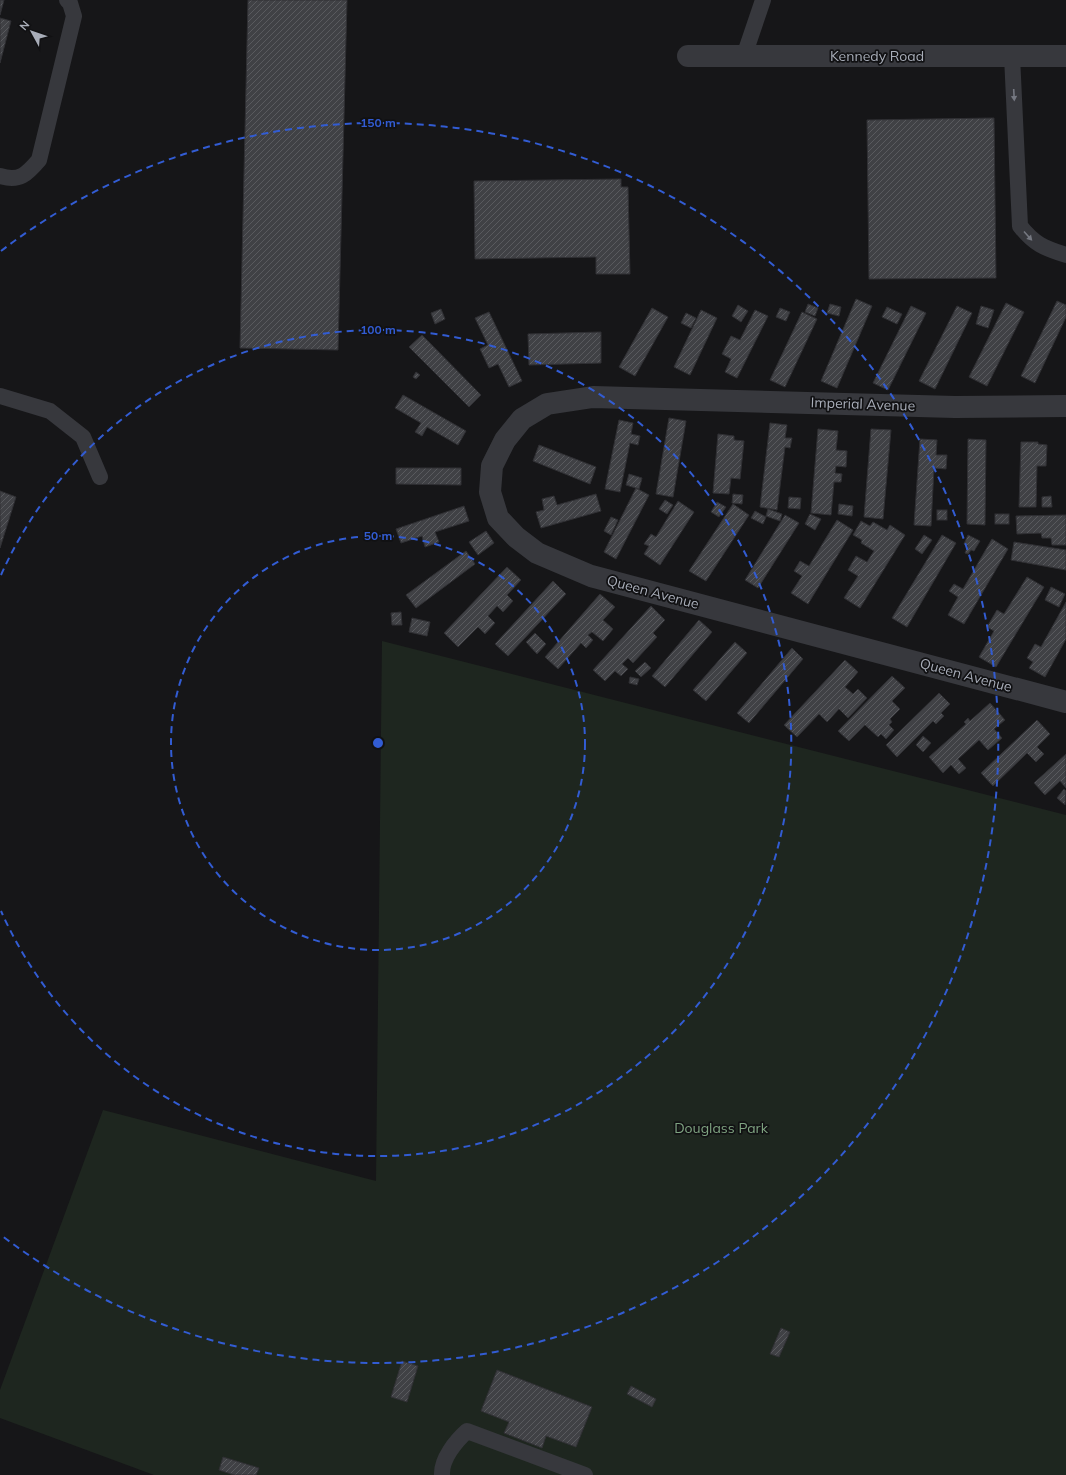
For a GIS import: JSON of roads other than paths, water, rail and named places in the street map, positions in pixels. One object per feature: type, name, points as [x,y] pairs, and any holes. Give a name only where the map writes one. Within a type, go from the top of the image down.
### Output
[{"type":"street","name":"Kennedy Road","points":[[688,56],[1066,56]]},
{"type":"street","name":"Queen Avenue","points":[[660,398],[593,397],[547,404],[522,419],[505,440],[492,466],[490,492],[498,518],[516,537],[536,553],[591,576],[1066,702]]},
{"type":"street","name":"Imperial Avenue","points":[[660,398],[955,407],[1066,406]]},
{"type":"lane","points":[[0,176],[10,179],[27,174],[39,160],[74,16],[70,3],[67,0]]},
{"type":"lane","points":[[744,56],[763,0]]},
{"type":"lane","points":[[1012,56],[1020,226],[1030,239],[1051,250],[1066,255]]},
{"type":"lane","points":[[0,396],[50,411],[83,437],[100,477]]},
{"type":"lane","points":[[442,1475],[442,1470],[455,1443],[467,1431],[585,1475]]},
{"type":"park label","name":"Douglass Park","points":[[721,1128]]}]
